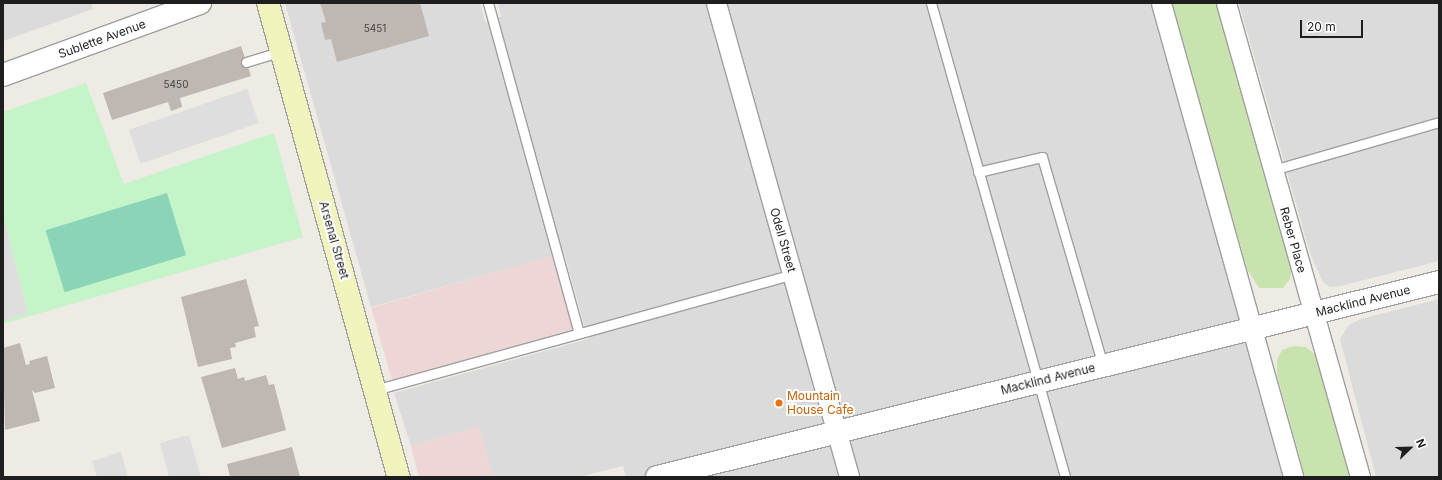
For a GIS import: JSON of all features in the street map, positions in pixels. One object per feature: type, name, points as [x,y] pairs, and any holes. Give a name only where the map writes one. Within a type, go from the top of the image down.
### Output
[{"type":"main road","name":"Arsenal Street","points":[[268,3],[399,477]]},
{"type":"street","name":"Sublette Avenue","points":[[3,75],[200,3]]},
{"type":"street","name":"Odell Street","points":[[716,3],[849,477]]},
{"type":"street","points":[[1161,3],[1293,477]]},
{"type":"street","name":"Reber Place","points":[[1226,3],[1360,477]]},
{"type":"street","name":"Macklind Avenue","points":[[657,477],[1439,282]]},
{"type":"lane","points":[[488,3],[580,333]]},
{"type":"lane","points":[[930,3],[1065,477]]},
{"type":"lane","points":[[246,62],[281,50]]},
{"type":"lane","points":[[1273,170],[1439,122]]},
{"type":"lane","points":[[978,172],[1042,157],[1103,366]]},
{"type":"lane","points":[[375,390],[793,274]]},
{"type":"shaded area","points":[[3,3],[91,3],[93,9],[3,41]]},
{"type":"shaded area","points":[[285,3],[480,3],[485,22],[501,17],[498,3],[1155,3],[1286,477],[626,477],[623,466],[578,477],[493,477],[479,427],[411,446],[394,393],[588,339],[564,253],[371,307]]},
{"type":"shaded area","points":[[1239,3],[1439,3],[1439,261],[1341,286],[1330,287],[1323,282],[1310,253]]},
{"type":"shaded area","points":[[247,89],[259,123],[141,164],[129,130]]},
{"type":"shaded area","points":[[3,215],[28,314],[3,321]]},
{"type":"shaded area","points":[[552,256],[573,330],[393,382],[371,308]]},
{"type":"shaded area","points":[[1439,299],[1439,477],[1376,477],[1340,339],[1349,325],[1361,319]]},
{"type":"shaded area","points":[[479,427],[493,477],[419,477],[411,446]]},
{"type":"shaded area","points":[[189,435],[201,477],[169,477],[160,443]]},
{"type":"shaded area","points":[[121,452],[128,477],[97,477],[92,461]]},
{"type":"green space","points":[[1172,3],[1219,3],[1292,267],[1290,279],[1283,288],[1259,288],[1247,269]]},
{"type":"green space","points":[[86,83],[124,184],[274,133],[303,237],[3,324],[3,112]]},
{"type":"green space","points":[[167,193],[186,255],[65,292],[46,230]]},
{"type":"green space","points":[[1294,346],[1306,347],[1316,355],[1352,477],[1305,477],[1277,375],[1277,360],[1282,350]]},
{"type":"building","points":[[320,3],[420,3],[429,36],[337,62],[331,39],[325,40],[321,23],[326,22]]},
{"type":"building","points":[[241,46],[251,76],[180,98],[182,107],[171,111],[168,102],[112,120],[103,93]]},
{"type":"building","points":[[246,279],[259,326],[254,327],[256,337],[235,343],[236,347],[230,348],[232,359],[198,367],[181,297]]},
{"type":"building","points":[[20,343],[26,365],[30,364],[29,361],[47,356],[55,388],[35,393],[32,390],[40,421],[5,430],[3,348]]},
{"type":"building","points":[[235,368],[238,379],[244,377],[245,381],[266,375],[269,385],[274,384],[286,430],[222,448],[201,377]]},
{"type":"building","points":[[292,447],[300,477],[230,477],[227,464]]},
{"type":"place","name":"Mountain House Cafe","points":[[779,403]]}]
